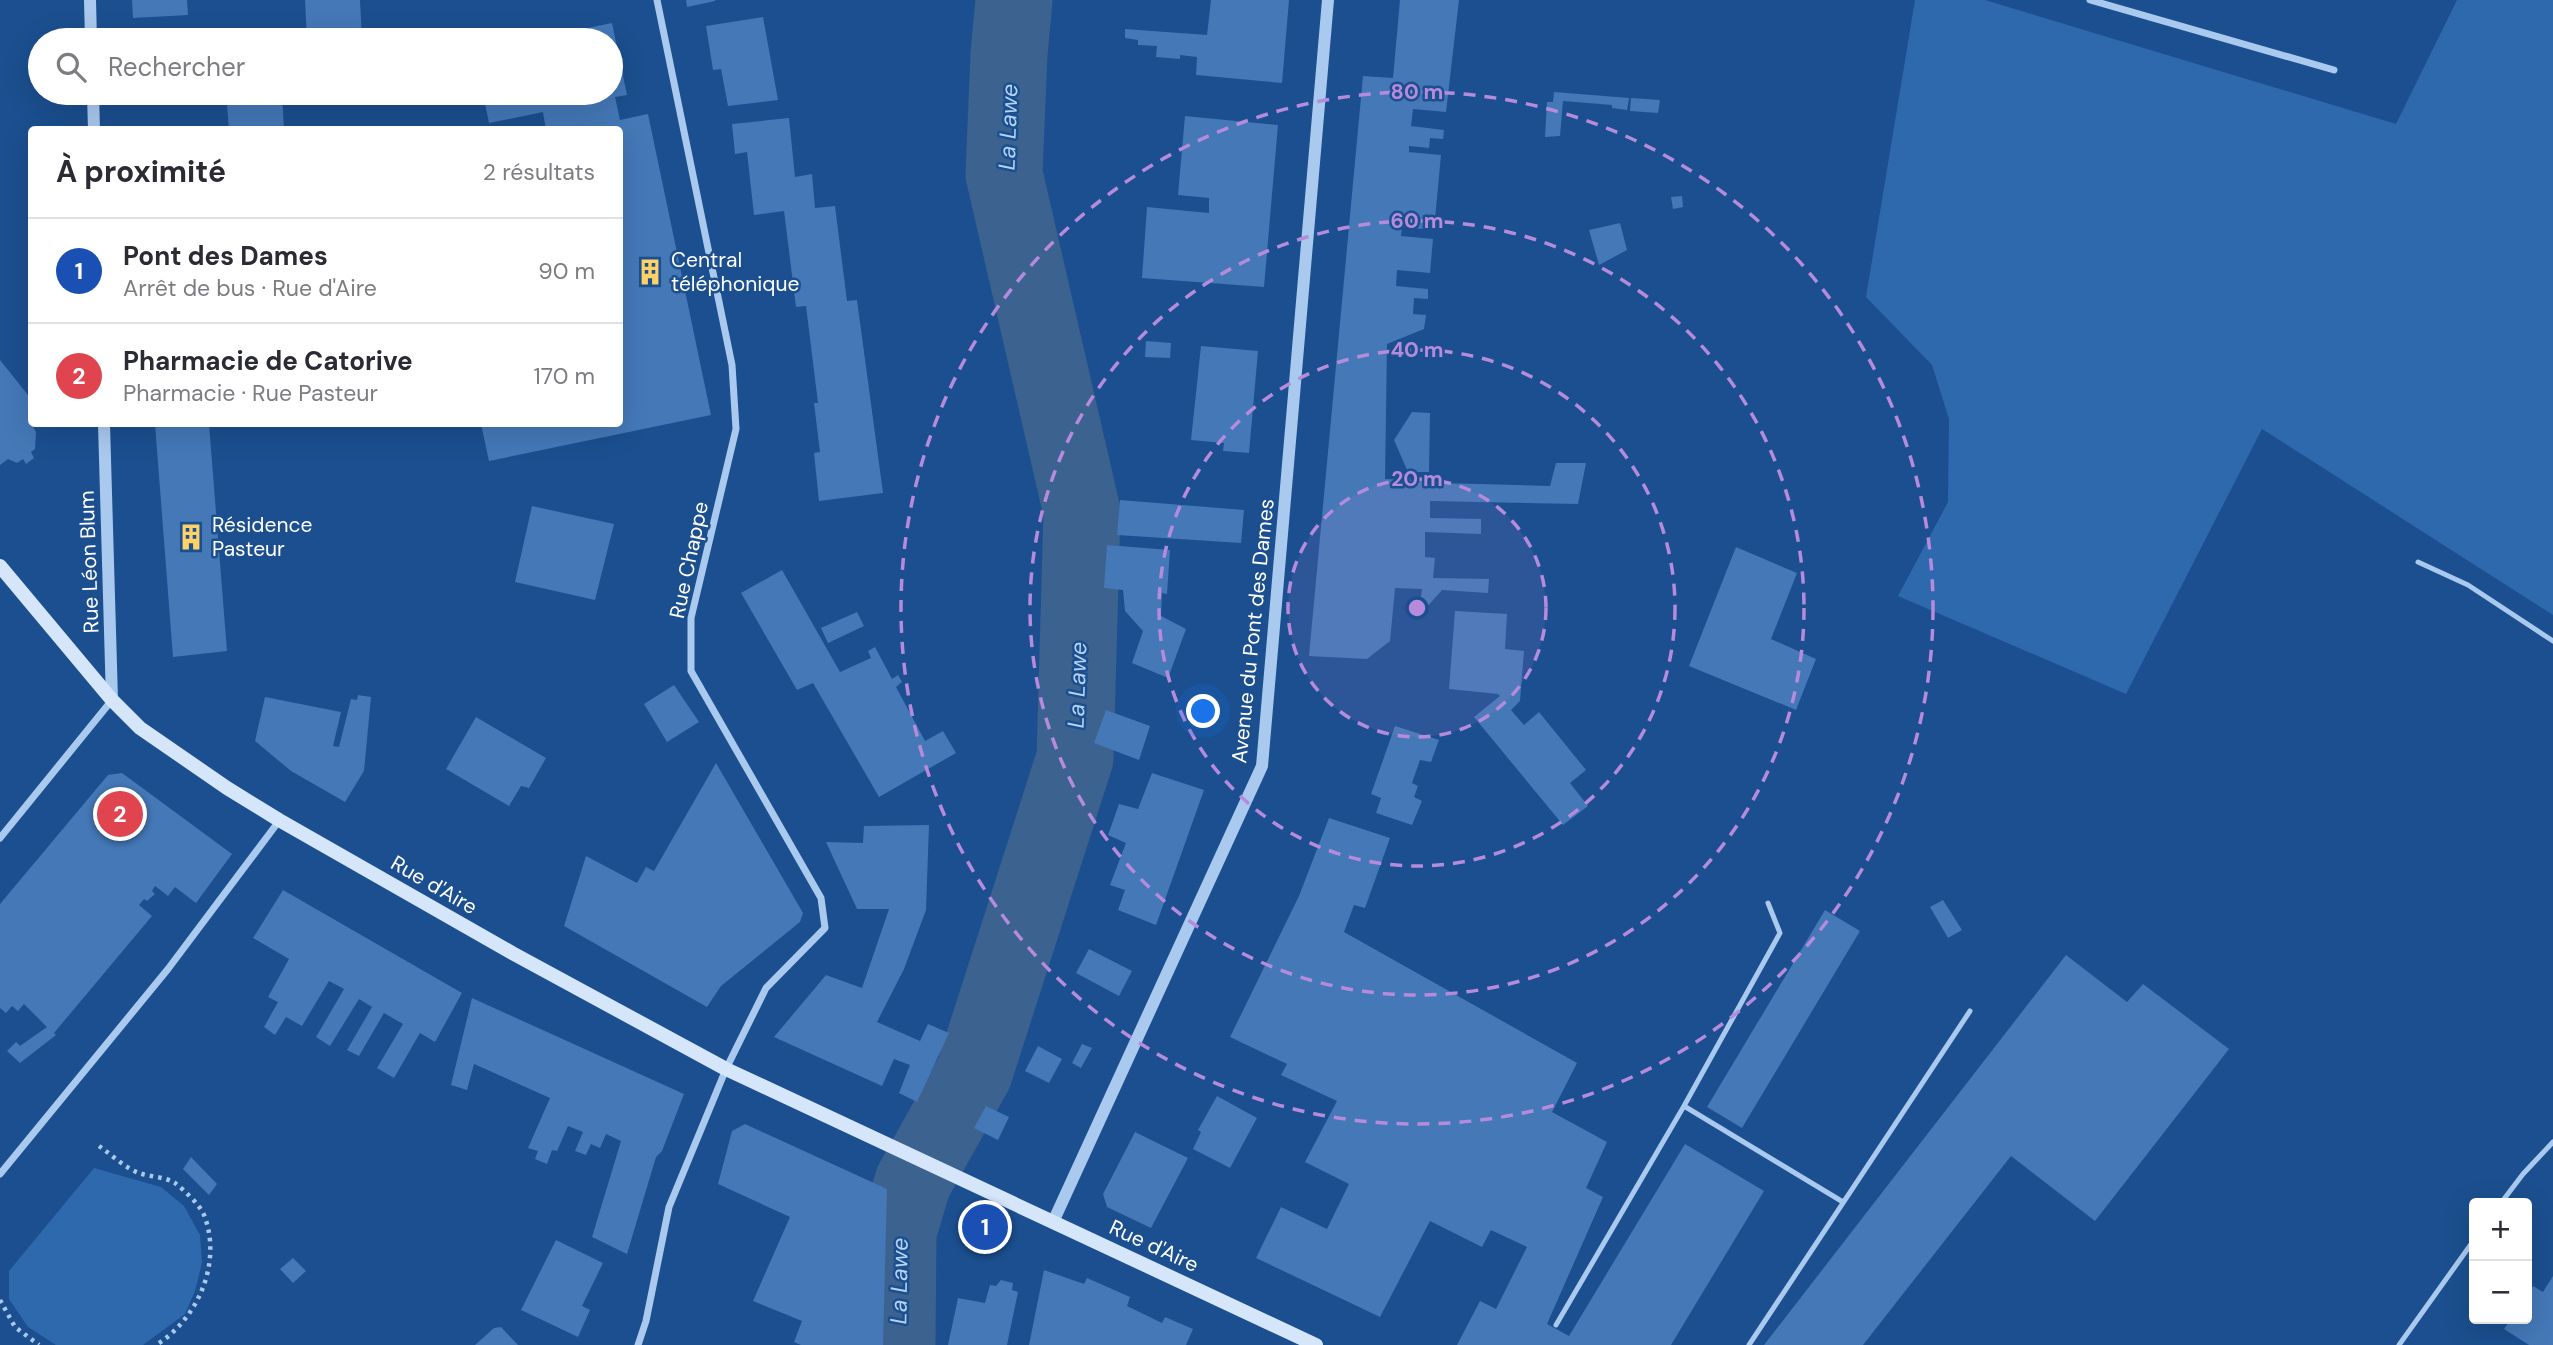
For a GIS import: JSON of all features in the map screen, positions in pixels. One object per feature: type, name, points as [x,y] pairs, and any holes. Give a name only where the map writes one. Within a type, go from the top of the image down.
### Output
[{"type":"main road","name":"Rue d'Aire","points":[[0,566],[112,700],[147,732],[226,789],[514,954],[726,1069],[974,1184],[1295,1340],[1316,1345]]},
{"type":"street","points":[[90,0],[91,28]]},
{"type":"street","name":"Rue Chappe","points":[[657,0],[732,365],[736,429],[691,618],[691,671],[821,898],[824,928],[765,988],[726,1069]]},
{"type":"street","name":"Avenue du Pont des Dames","points":[[1053,1222],[1262,765],[1328,0]]},
{"type":"street","points":[[2090,0],[2334,70]]},
{"type":"street","points":[[93,105],[94,126]]},
{"type":"street","name":"Rue Léon Blum","points":[[104,427],[112,700]]},
{"type":"street","points":[[0,838],[112,700]]},
{"type":"street","points":[[0,1174],[169,969],[279,820]]},
{"type":"street","points":[[638,1345],[646,1321],[669,1208],[726,1069]]},
{"type":"lane","points":[[2418,562],[2468,585],[2553,640]]},
{"type":"lane","points":[[1556,1325],[1684,1106],[1780,933],[1768,902]]},
{"type":"lane","points":[[1749,1345],[1970,1011]]},
{"type":"lane","points":[[1684,1106],[1843,1202]]},
{"type":"lane","points":[[2505,1198],[2522,1174],[2553,1142]]},
{"type":"lane","points":[[2399,1345],[2469,1247]]},
{"type":"path","points":[[99,1146],[136,1172],[173,1182],[204,1213],[209,1242],[207,1276],[194,1310],[169,1337],[156,1345]]},
{"type":"path","points":[[0,1300],[15,1327],[39,1345]]},
{"type":"shaded area","points":[[1915,0],[1985,0],[2396,124],[2457,0],[2553,0],[2553,615],[2262,429],[2126,694],[1898,596],[1948,502],[1949,419],[1932,365],[1866,297]]},
{"type":"shaded area","points":[[94,1168],[161,1187],[184,1206],[200,1235],[202,1263],[195,1291],[185,1314],[143,1345],[56,1345],[28,1327],[9,1299],[9,1271]]},
{"type":"building","points":[[132,0],[187,0],[188,15],[133,18]]},
{"type":"building","points":[[305,0],[360,0],[361,28],[306,28]]},
{"type":"building","points":[[686,0],[715,0],[715,1],[687,7]]},
{"type":"building","points":[[1211,0],[1289,0],[1282,83],[1196,75],[1197,57],[1156,57],[1157,46],[1138,45],[1138,40],[1125,38],[1125,29],[1207,35]]},
{"type":"building","points":[[1400,0],[1459,0],[1446,112],[1413,109],[1411,126],[1444,130],[1443,139],[1430,138],[1429,148],[1409,146],[1409,152],[1441,155],[1434,230],[1402,227],[1401,236],[1433,239],[1430,273],[1397,270],[1396,286],[1428,289],[1428,299],[1414,298],[1413,314],[1426,315],[1424,329],[1387,344],[1385,479],[1550,486],[1556,463],[1586,463],[1578,504],[1430,501],[1430,518],[1481,519],[1481,534],[1425,532],[1425,557],[1435,558],[1433,578],[1489,579],[1488,593],[1442,590],[1418,617],[1422,589],[1395,588],[1390,641],[1367,659],[1309,656],[1363,76],[1393,78]]},
{"type":"building","points":[[763,17],[778,100],[728,106],[721,69],[713,70],[706,26]]},
{"type":"building","name":"Central téléphonique","points":[[612,23],[613,28],[588,28]]},
{"type":"building","name":"Central téléphonique","points":[[623,76],[627,95],[623,96]]},
{"type":"building","points":[[1554,92],[1629,98],[1627,110],[1612,108],[1612,105],[1563,101],[1560,136],[1545,137],[1547,102],[1553,102]]},
{"type":"building","points":[[1631,98],[1660,100],[1658,113],[1630,111]]},
{"type":"building","points":[[227,105],[283,105],[284,126],[229,126]]},
{"type":"building","name":"Central téléphonique","points":[[485,105],[617,105],[620,120],[648,114],[711,415],[489,461],[482,427],[623,427],[623,126],[545,126],[543,112],[489,123]]},
{"type":"building","points":[[1185,116],[1278,125],[1264,287],[1142,278],[1147,207],[1209,213],[1209,198],[1178,195]]},
{"type":"building","points":[[789,118],[795,177],[812,174],[815,208],[835,206],[847,301],[857,300],[883,493],[819,501],[814,453],[820,452],[814,403],[818,403],[806,306],[796,307],[784,211],[754,215],[747,152],[735,154],[732,124]]},
{"type":"building","points":[[1682,196],[1683,207],[1673,209],[1671,197]]},
{"type":"building","points":[[1620,223],[1627,250],[1599,265],[1589,230]]},
{"type":"building","points":[[1146,341],[1171,343],[1170,358],[1145,357]]},
{"type":"building","points":[[1201,346],[1258,351],[1249,453],[1223,451],[1224,443],[1191,440]]},
{"type":"building","points":[[0,360],[28,395],[28,427],[33,427],[36,432],[35,449],[31,452],[34,458],[26,464],[23,459],[17,463],[8,459],[0,465]]},
{"type":"building","points":[[1412,412],[1430,413],[1429,472],[1408,472],[1394,440]]},
{"type":"building","name":"Résidence Pasteur","points":[[155,427],[209,427],[227,651],[173,657]]},
{"type":"building","points":[[1120,500],[1244,510],[1241,543],[1117,535]]},
{"type":"building","points":[[532,506],[614,524],[595,600],[515,582]]},
{"type":"building","points":[[1107,545],[1170,550],[1167,594],[1162,593],[1161,616],[1186,629],[1168,678],[1132,663],[1143,631],[1125,611],[1123,590],[1104,588]]},
{"type":"building","points":[[1736,547],[1797,573],[1771,639],[1816,659],[1796,710],[1689,666]]},
{"type":"building","points":[[782,570],[840,672],[871,658],[868,651],[875,647],[892,679],[898,675],[902,682],[896,687],[925,741],[943,731],[956,753],[879,797],[813,683],[797,690],[741,593]]},
{"type":"building","points":[[1455,611],[1507,614],[1505,649],[1524,651],[1520,701],[1511,710],[1524,725],[1539,712],[1586,770],[1570,783],[1588,806],[1563,825],[1474,717],[1500,696],[1449,689]]},
{"type":"building","points":[[857,612],[864,626],[828,643],[821,628]]},
{"type":"building","points":[[674,685],[699,722],[667,742],[644,704]]},
{"type":"building","points":[[358,695],[371,697],[364,771],[345,802],[291,771],[255,741],[265,697],[341,712],[333,746],[339,747],[351,699],[357,700]]},
{"type":"building","points":[[1106,710],[1150,726],[1139,760],[1094,743]]},
{"type":"building","points":[[476,717],[546,758],[529,788],[521,786],[509,806],[446,769]]},
{"type":"building","points":[[1395,726],[1439,740],[1431,762],[1420,760],[1412,783],[1418,786],[1414,797],[1422,801],[1412,825],[1376,813],[1381,798],[1371,794]]},
{"type":"building","points":[[716,763],[803,913],[800,922],[721,986],[707,1007],[564,926],[586,856],[637,883],[646,867],[654,871]]},
{"type":"building","points":[[122,773],[232,854],[196,903],[175,887],[168,896],[155,886],[152,891],[155,894],[147,901],[144,899],[139,905],[152,916],[54,1033],[56,1035],[20,1063],[7,1051],[16,1042],[20,1046],[47,1027],[24,1004],[18,1011],[12,1006],[6,1013],[0,1008],[0,904],[108,775]]},
{"type":"building","points":[[1152,773],[1204,790],[1156,925],[1118,910],[1125,890],[1110,885],[1126,843],[1108,835],[1119,804],[1138,809]]},
{"type":"building","points":[[1329,818],[1390,838],[1365,908],[1354,905],[1344,932],[1577,1063],[1552,1112],[1607,1142],[1586,1188],[1603,1197],[1547,1324],[1569,1336],[1685,1144],[1764,1191],[1671,1345],[1457,1345],[1480,1301],[1496,1309],[1527,1247],[1491,1230],[1482,1247],[1430,1221],[1380,1317],[1256,1258],[1281,1207],[1327,1229],[1349,1184],[1305,1162],[1337,1101],[1281,1075],[1287,1064],[1230,1037],[1299,896]]},
{"type":"building","points":[[929,825],[926,910],[904,969],[877,1022],[920,1041],[928,1024],[949,1033],[917,1102],[899,1093],[910,1065],[894,1059],[882,1086],[774,1037],[826,975],[862,988],[889,909],[857,909],[826,842],[863,843],[864,826]]},
{"type":"building","points":[[283,890],[462,993],[435,1042],[420,1033],[394,1078],[377,1068],[403,1024],[384,1013],[359,1056],[347,1050],[372,1007],[359,999],[330,1046],[316,1037],[344,989],[329,981],[302,1026],[286,1017],[275,1035],[264,1027],[278,1002],[268,997],[289,959],[253,938]]},
{"type":"building","points":[[1943,900],[1962,930],[1948,938],[1930,907]]},
{"type":"building","points":[[1825,910],[1860,931],[1742,1128],[1707,1107]]},
{"type":"building","points":[[1089,949],[1132,971],[1119,996],[1076,973]]},
{"type":"building","points":[[2066,955],[2127,1002],[2143,984],[2229,1049],[2095,1221],[2011,1156],[1863,1345],[1764,1345]]},
{"type":"building","points":[[472,998],[684,1094],[662,1151],[656,1157],[627,1254],[592,1237],[621,1141],[606,1134],[600,1148],[591,1144],[586,1155],[575,1151],[583,1132],[568,1126],[557,1151],[552,1150],[547,1164],[535,1159],[538,1151],[528,1148],[550,1098],[474,1064],[467,1090],[451,1085]]},
{"type":"building","points":[[1082,1044],[1092,1048],[1081,1068],[1072,1063]]},
{"type":"building","points":[[1038,1046],[1062,1059],[1049,1083],[1025,1071]]},
{"type":"building","points":[[1217,1096],[1257,1118],[1230,1168],[1193,1149],[1201,1132],[1198,1130]]},
{"type":"building","points":[[986,1106],[1009,1117],[998,1140],[974,1128]]},
{"type":"building","points":[[745,1124],[887,1189],[883,1345],[801,1345],[794,1342],[802,1321],[753,1301],[790,1217],[718,1184],[732,1131]]},
{"type":"building","points":[[1135,1132],[1188,1158],[1151,1228],[1107,1207],[1103,1194]]},
{"type":"building","points":[[191,1157],[217,1184],[209,1195],[183,1169]]},
{"type":"building","points":[[556,1240],[603,1263],[582,1306],[590,1310],[578,1337],[521,1310]]},
{"type":"building","points":[[293,1258],[306,1271],[293,1283],[280,1269]]},
{"type":"building","points":[[1044,1270],[1084,1284],[1087,1278],[1130,1297],[1127,1306],[1162,1323],[1165,1317],[1193,1329],[1186,1345],[1029,1345]]},
{"type":"building","points":[[2553,1276],[2553,1345],[2529,1345],[2504,1329],[2508,1324],[2532,1324],[2532,1287],[2543,1292]]},
{"type":"building","points":[[1001,1280],[1013,1283],[1012,1290],[1018,1292],[1007,1345],[948,1345],[958,1298],[985,1303],[990,1285],[996,1286]]},
{"type":"building","points":[[501,1327],[518,1345],[475,1345],[494,1328]]},
{"type":"waterway","name":"La Lawe","points":[[897,1345],[898,1232],[913,1182],[974,1073],[1075,758],[1082,512],[1004,174],[1014,0]]},
{"type":"place","name":"Central téléphonique","points":[[650,272]]},
{"type":"place","name":"Résidence Pasteur","points":[[191,537]]},
{"type":"place","name":"Pharmacie de Catorive","points":[[120,814]]},
{"type":"place","name":"Pont des Dames","points":[[985,1227]]}]
